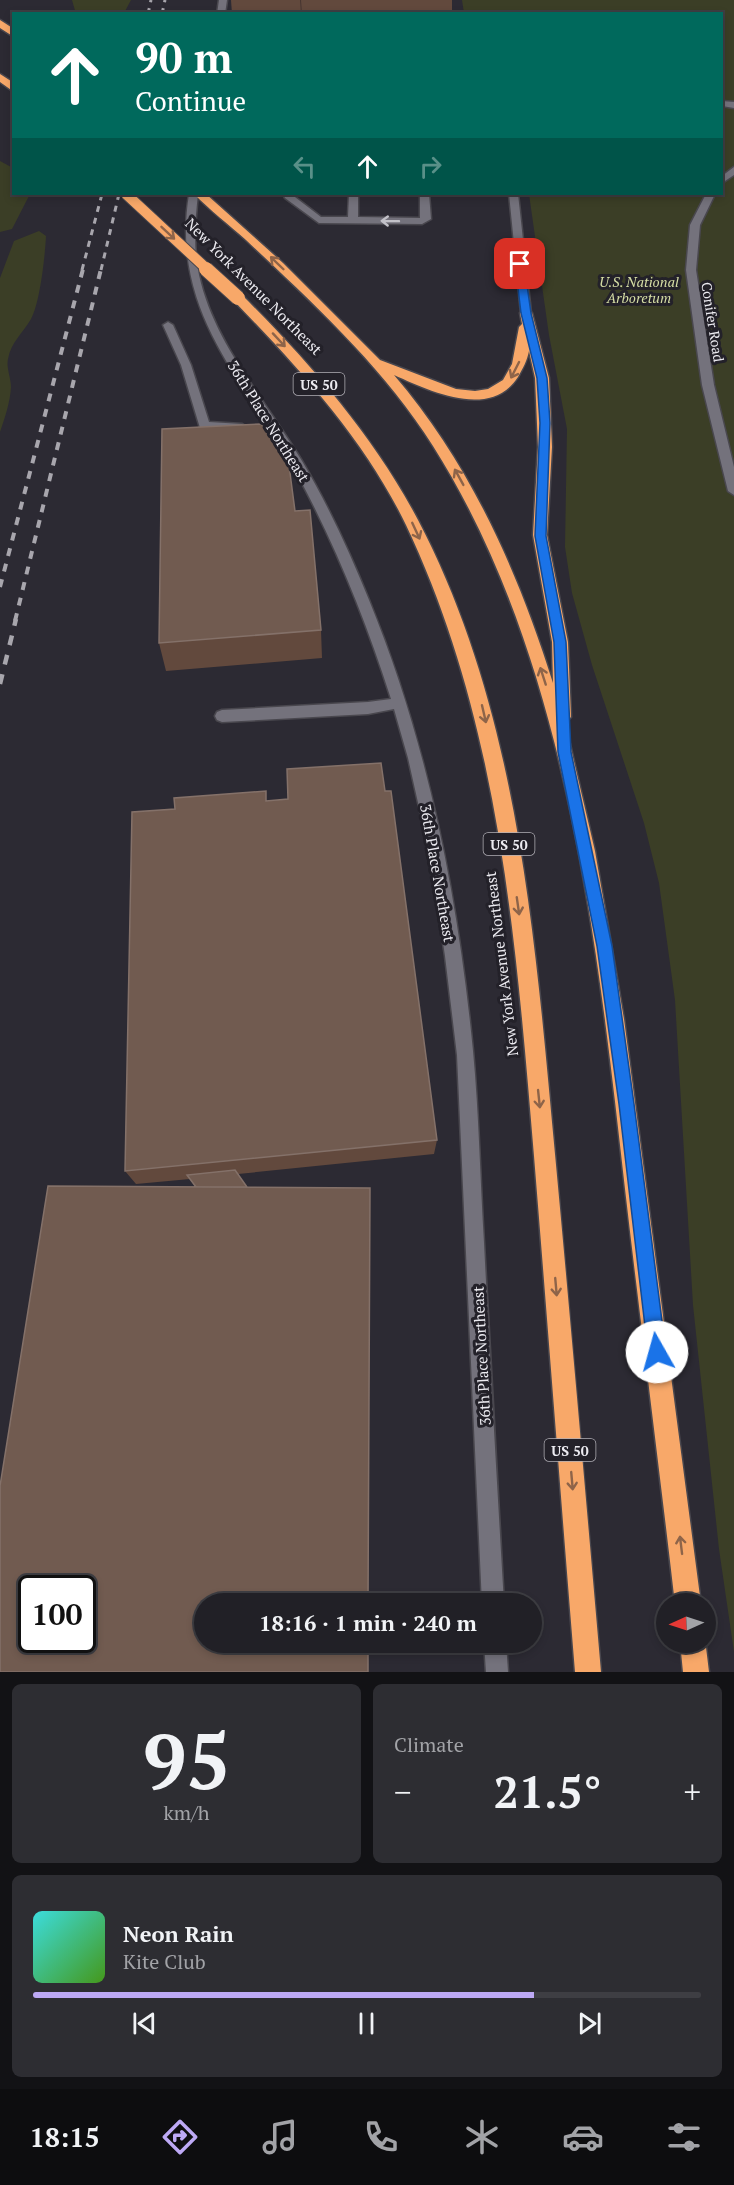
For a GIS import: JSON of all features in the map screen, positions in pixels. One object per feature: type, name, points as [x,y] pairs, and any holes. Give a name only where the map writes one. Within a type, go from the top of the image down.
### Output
[{"type":"highway","points":[[0,23],[12,32]]},
{"type":"highway","points":[[0,77],[12,87]]},
{"type":"highway","name":"New York Avenue Northeast","points":[[127,195],[238,298],[304,366],[331,398],[387,480],[411,521],[450,608],[482,705],[507,835],[529,995],[588,1672]]},
{"type":"highway","name":"New York Avenue Northeast","points":[[201,195],[241,228],[378,363],[440,444],[489,534],[535,649],[565,752],[604,946],[627,1104],[687,1593]]},
{"type":"highway","points":[[378,363],[458,395],[479,397],[491,394],[504,388],[519,364],[526,313]]},
{"type":"highway","points":[[526,313],[542,378],[545,423],[540,536],[560,642],[565,752]]},
{"type":"highway","points":[[694,1653],[696,1672]]},
{"type":"street","name":"36th Place Northeast","points":[[193,195],[188,244],[201,304],[267,430],[316,498],[352,576],[399,703],[435,848],[459,991],[470,1132],[492,1593]]},
{"type":"street","points":[[288,195],[319,220],[422,221],[426,219],[425,195]]},
{"type":"street","points":[[353,220],[354,195]]},
{"type":"street","points":[[513,195],[526,313]]},
{"type":"street","name":"Conifer Road","points":[[710,195],[695,225],[691,270],[708,386],[734,491]]},
{"type":"street","points":[[168,325],[186,364],[204,425],[267,430]]},
{"type":"street","points":[[222,716],[368,708],[399,703]]},
{"type":"street","points":[[495,1653],[496,1672]]},
{"type":"green space","points":[[72,0],[131,0],[125,12],[75,12]]},
{"type":"green space","name":"U.S. National Arboretum","points":[[462,0],[734,0],[734,1652],[719,1549],[693,1305],[675,1000],[659,883],[644,823],[592,665],[572,593],[565,547],[567,429],[549,335],[529,195],[723,195],[723,12],[464,12]]},
{"type":"green space","points":[[0,161],[12,167],[12,195],[29,195],[12,229],[0,232]]},
{"type":"green space","points":[[39,231],[46,236],[39,291],[31,319],[14,343],[8,359],[11,384],[7,410],[0,432],[0,278],[14,241]]},
{"type":"building","points":[[261,424],[287,450],[295,511],[310,510],[321,630],[159,643],[162,429]]},
{"type":"building","points":[[381,763],[385,791],[391,791],[437,1140],[125,1171],[132,812],[175,809],[174,798],[266,791],[266,801],[288,799],[287,769]]},
{"type":"building","points":[[235,1170],[247,1187],[196,1187],[187,1175]]},
{"type":"building","points":[[48,1186],[370,1188],[368,1593],[194,1593],[194,1653],[368,1653],[368,1672],[0,1672],[0,1486]]},
{"type":"railway","points":[[148,12],[151,0]]},
{"type":"railway","points":[[162,12],[165,0]]},
{"type":"railway","points":[[82,270],[102,195]]},
{"type":"railway","points":[[101,270],[119,195]]},
{"type":"railway","points":[[0,587],[83,269]]},
{"type":"railway","points":[[15,621],[101,269]]},
{"type":"railway","points":[[0,684],[16,619]]},
{"type":"route","points":[[520,264],[526,313],[542,378],[545,423],[540,536],[560,642],[565,752],[604,946],[627,1104],[657,1352]]}]
